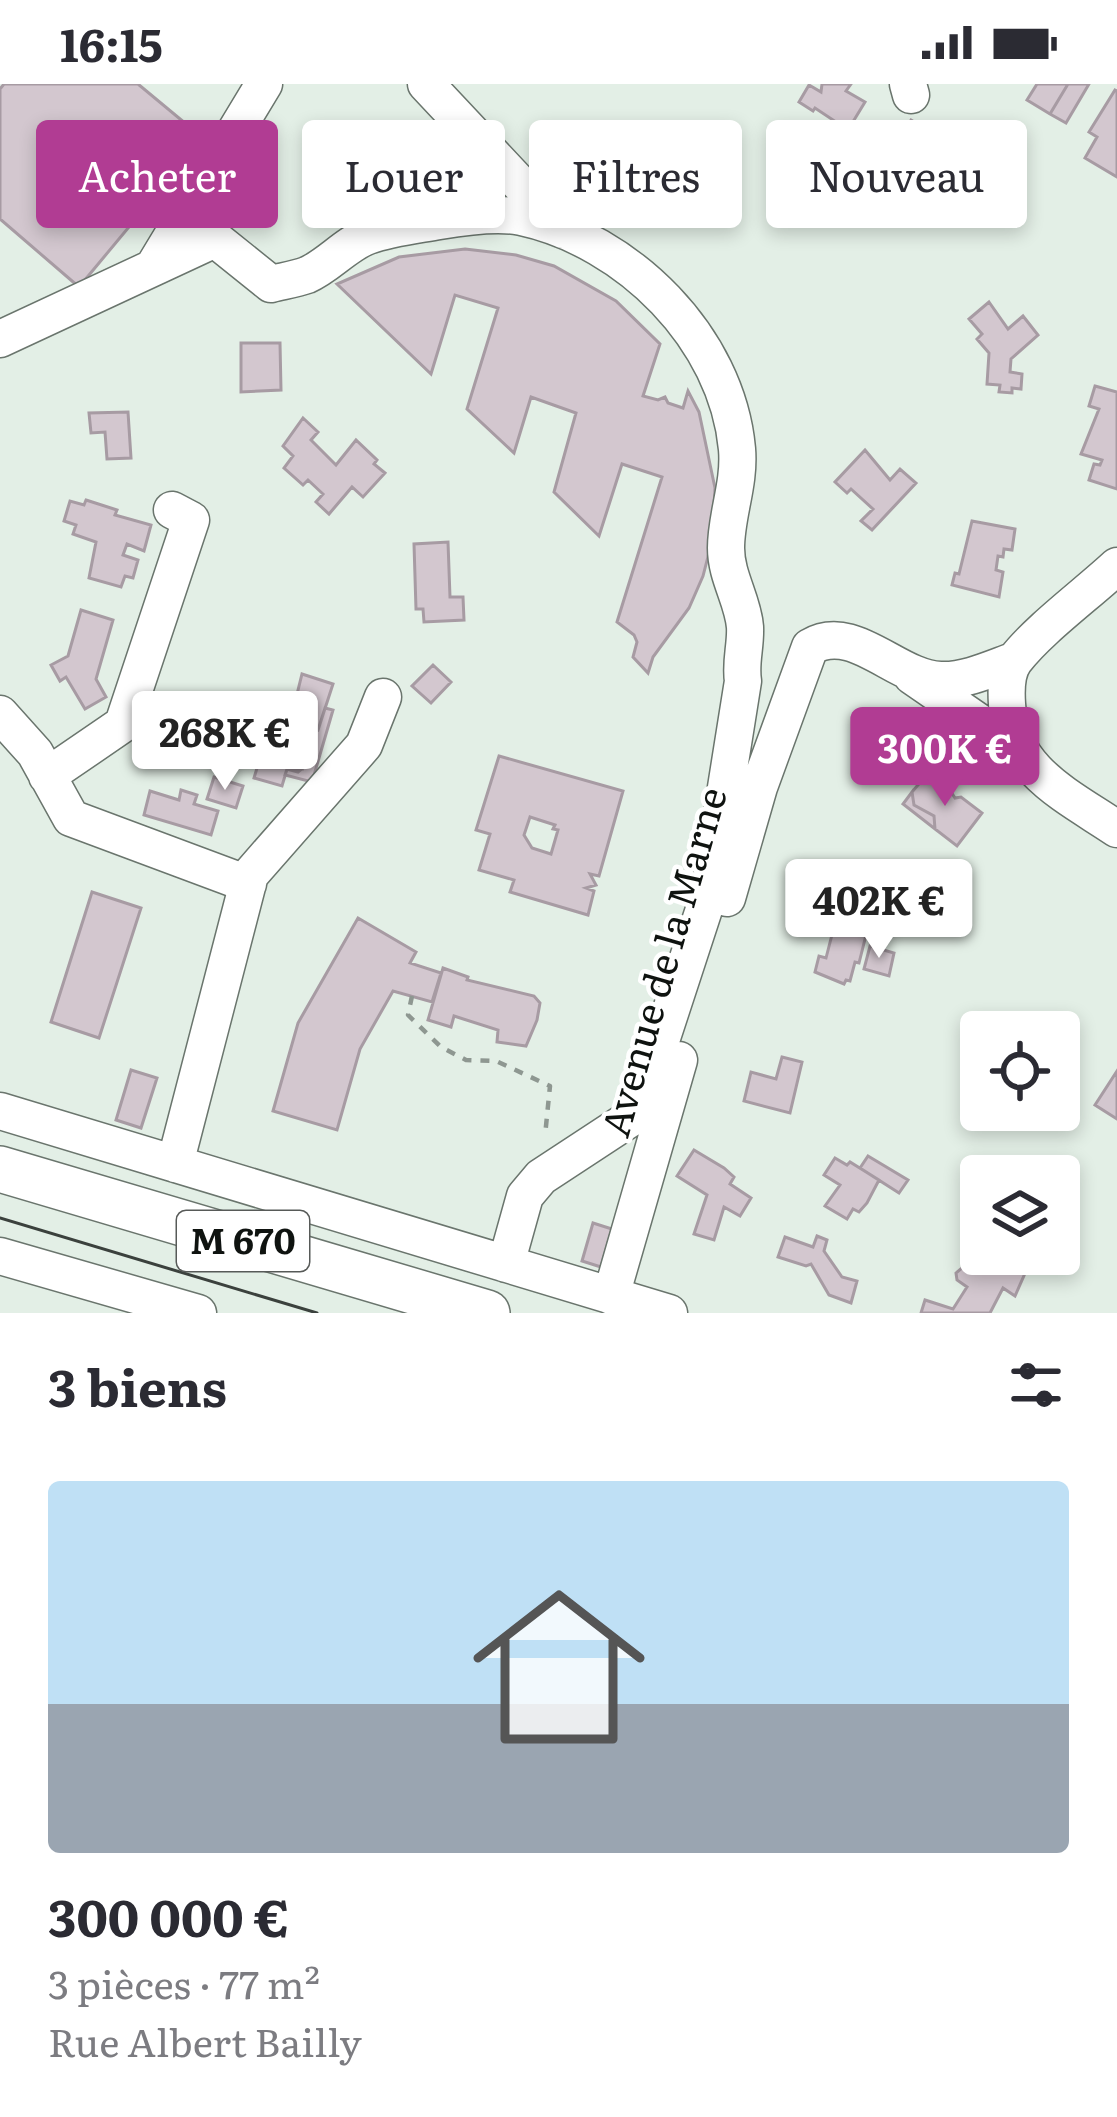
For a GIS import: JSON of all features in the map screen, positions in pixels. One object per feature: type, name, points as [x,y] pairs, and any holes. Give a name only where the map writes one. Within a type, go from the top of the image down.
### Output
[{"type":"main road","name":"M 670","points":[[0,1168],[487,1313]]},
{"type":"main road","name":"M 670","points":[[0,1192],[404,1313]]},
{"type":"street","points":[[154,266],[264,84]]},
{"type":"street","points":[[426,84],[563,230]]},
{"type":"street","points":[[0,340],[215,239],[271,284],[308,274],[365,236],[442,220],[516,216],[563,230],[620,260],[656,291],[701,349],[722,389],[737,448],[736,495],[726,545],[728,574],[745,625],[740,658],[743,682],[709,894],[637,1114],[541,1177],[525,1196],[506,1264]]},
{"type":"street","points":[[47,776],[123,724],[191,520],[172,510]]},
{"type":"street","points":[[904,671],[952,680],[1013,661],[1117,566]]},
{"type":"street","name":"Avenue de la Marne","points":[[610,1296],[759,787],[804,653],[817,642],[837,639],[904,671]]},
{"type":"street","points":[[1013,661],[1006,703],[1018,749]]},
{"type":"street","points":[[904,671],[1018,749],[1045,781],[1117,829]]},
{"type":"street","points":[[175,1164],[250,875],[364,746],[383,697]]},
{"type":"street","points":[[0,714],[34,753],[70,818],[248,884]]},
{"type":"street","points":[[0,1112],[669,1313]]},
{"type":"street","points":[[0,1256],[198,1313]]},
{"type":"path","points":[[412,996],[408,1015],[441,1047],[466,1060],[496,1061],[550,1086],[541,1177]]},
{"type":"building","points":[[4,84],[138,84],[181,120],[36,120],[36,228],[128,228],[79,287],[0,219],[0,89]]},
{"type":"building","points":[[822,84],[851,84],[846,91],[865,102],[854,120],[833,120],[799,102],[809,85],[821,92]]},
{"type":"building","points":[[1037,84],[1068,84],[1050,114],[1027,100]]},
{"type":"building","points":[[1068,84],[1089,84],[1066,123],[1050,114]]},
{"type":"building","points":[[1115,90],[1117,177],[1085,158],[1097,137],[1089,132]]},
{"type":"building","points":[[465,249],[516,255],[554,266],[616,301],[660,344],[643,396],[665,397],[683,408],[688,391],[699,412],[715,488],[712,541],[689,608],[653,657],[648,673],[633,657],[634,635],[617,622],[662,477],[622,464],[599,536],[554,492],[576,413],[531,397],[514,453],[467,409],[498,308],[455,295],[431,374],[337,284],[399,257]]},
{"type":"building","points":[[989,302],[1008,329],[1023,316],[1038,335],[1011,359],[1010,372],[1022,374],[1021,389],[1012,388],[1012,393],[987,384],[989,353],[969,319]]},
{"type":"building","points":[[241,343],[280,343],[281,390],[241,392]]},
{"type":"building","points":[[1095,386],[1117,392],[1117,489],[1089,480],[1094,464],[1102,460],[1081,454],[1099,409],[1089,406]]},
{"type":"building","points":[[128,412],[131,458],[107,459],[105,432],[91,433],[89,413]]},
{"type":"building","points":[[303,418],[318,432],[311,440],[336,465],[356,440],[385,473],[363,497],[352,487],[329,514],[316,502],[323,494],[308,480],[303,485],[284,468],[293,456],[283,446]]},
{"type":"building","points":[[865,450],[890,480],[900,469],[916,483],[872,530],[861,521],[873,509],[835,482]]},
{"type":"building","points":[[86,500],[151,525],[144,551],[127,544],[123,555],[138,560],[133,578],[125,576],[121,587],[89,578],[96,542],[73,534],[76,525],[64,521],[70,501],[84,505]]},
{"type":"building","points":[[972,521],[1015,529],[1012,550],[1004,549],[1003,557],[998,556],[996,570],[1003,572],[999,597],[952,585]]},
{"type":"building","points":[[448,542],[450,597],[463,597],[464,620],[424,622],[423,609],[416,609],[414,544]]},
{"type":"building","points":[[81,610],[113,620],[96,679],[106,697],[85,709],[66,677],[60,681],[51,665],[68,656]]},
{"type":"building","points":[[433,665],[451,682],[431,703],[412,686]]},
{"type":"building","points":[[302,674],[333,684],[318,730],[299,724],[290,760],[302,769],[287,769],[282,786],[254,778],[264,745],[283,751]]},
{"type":"building","points":[[325,708],[333,710],[312,782],[285,775],[287,769],[298,772],[303,768],[290,760],[299,724],[318,730]]},
{"type":"building","points":[[499,756],[623,791],[599,876],[590,874],[596,885],[586,888],[594,891],[588,915],[510,892],[514,880],[479,870],[490,834],[476,830]],"holes":[[[530,817],[555,825],[553,829],[558,830],[551,854],[532,848],[524,835]]]},
{"type":"building","points":[[929,772],[955,798],[961,797],[982,813],[957,846],[935,829],[934,816],[914,805],[912,792]]},
{"type":"building","points":[[214,777],[243,786],[236,808],[207,799]]},
{"type":"building","points":[[181,790],[197,795],[194,804],[218,811],[211,835],[144,815],[150,791],[179,800]]},
{"type":"building","points":[[912,792],[914,805],[934,816],[935,829],[903,804]]},
{"type":"building","points":[[92,892],[141,908],[99,1038],[51,1022]]},
{"type":"building","points":[[833,905],[871,915],[859,963],[855,962],[850,981],[844,984],[815,972],[819,956],[826,958],[835,923],[829,921]]},
{"type":"building","points":[[358,918],[416,952],[410,963],[441,973],[432,1002],[393,991],[360,1049],[337,1130],[273,1111],[298,1023]]},
{"type":"building","points":[[870,946],[894,953],[889,976],[864,969]]},
{"type":"building","points":[[443,968],[467,980],[534,996],[540,1003],[526,1046],[497,1042],[498,1030],[454,1016],[451,1027],[428,1020]]},
{"type":"building","points":[[782,1057],[802,1062],[790,1113],[744,1101],[751,1072],[776,1079]]},
{"type":"building","points":[[131,1070],[157,1078],[141,1128],[116,1120]]},
{"type":"building","points":[[1117,1071],[1117,1119],[1095,1105]]},
{"type":"building","points":[[694,1150],[724,1168],[734,1177],[730,1184],[751,1198],[740,1216],[724,1207],[714,1240],[694,1234],[707,1195],[677,1176]]},
{"type":"building","points":[[868,1156],[908,1180],[899,1193],[860,1168]]},
{"type":"building","points":[[835,1158],[879,1180],[867,1203],[859,1212],[853,1209],[847,1219],[825,1206],[840,1185],[824,1175]]},
{"type":"building","points":[[593,1223],[612,1229],[601,1267],[582,1261]]},
{"type":"building","points":[[817,1236],[827,1240],[824,1251],[842,1277],[857,1281],[851,1303],[829,1295],[811,1264],[778,1257],[785,1237],[813,1247]]},
{"type":"building","points":[[956,1273],[1024,1275],[1015,1296],[1003,1288],[990,1313],[921,1313],[925,1300],[953,1309],[967,1287]]},
{"type":"tram line","points":[[0,1218],[317,1313]]}]
